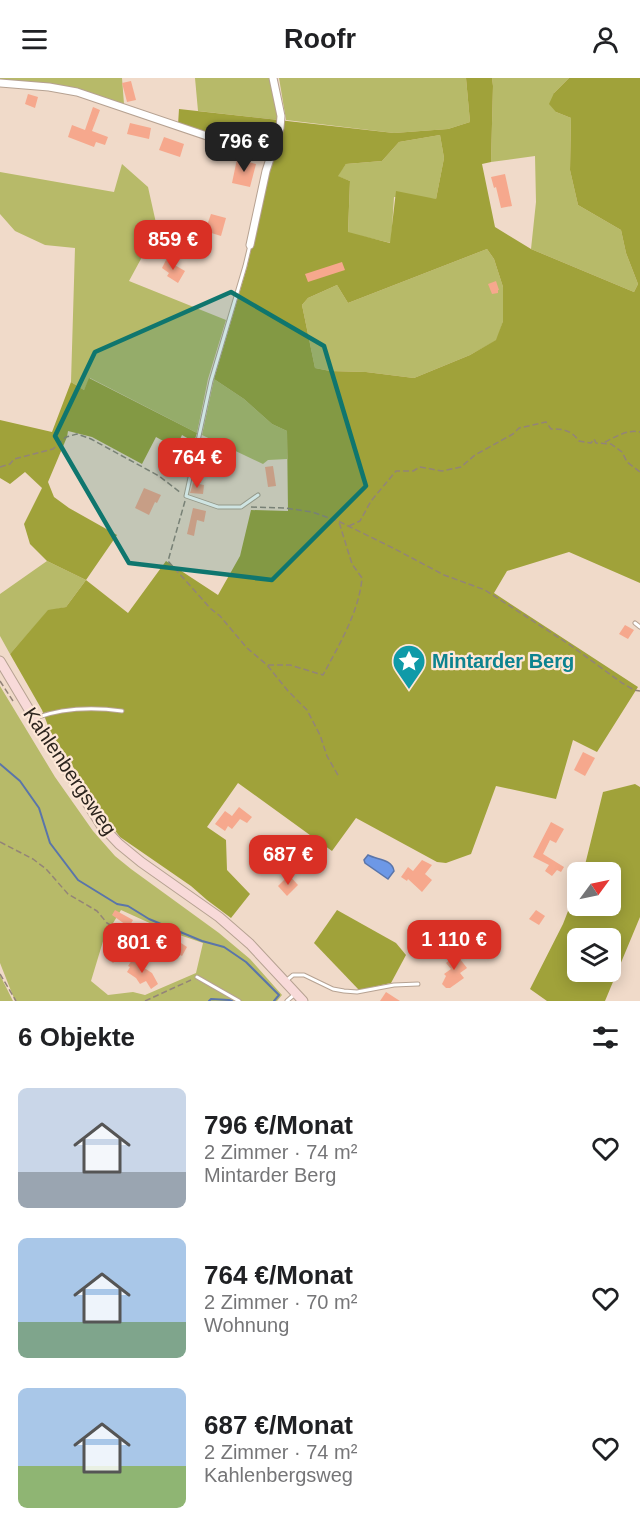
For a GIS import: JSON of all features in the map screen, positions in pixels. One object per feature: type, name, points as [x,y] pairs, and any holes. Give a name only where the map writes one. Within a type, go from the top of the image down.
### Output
[{"type":"street","points":[[250,245],[270,156],[280,128],[281,116],[273,78]]},
{"type":"street","points":[[0,83],[77,92],[270,156]]},
{"type":"street","name":"Kahlenbergsweg","points":[[0,661],[101,825],[141,862],[219,917],[250,944],[303,1001]]},
{"type":"lane","points":[[250,245],[211,381],[186,496],[218,507],[241,507],[258,495]]},
{"type":"lane","points":[[635,624],[640,627]]},
{"type":"lane","points":[[34,718],[51,712],[83,709],[105,708],[122,711]]},
{"type":"lane","points":[[287,1001],[293,975],[304,975],[333,989],[357,992],[394,985],[418,984]]},
{"type":"lane","points":[[197,977],[239,1001]]},
{"type":"path","points":[[348,526],[360,521],[371,501],[396,471],[412,471],[420,467],[442,471],[461,467],[475,455],[513,434],[519,428],[546,422],[551,429],[567,430],[579,441],[591,443],[594,439],[596,443],[611,444],[622,452],[627,462],[640,472]]},
{"type":"path","points":[[603,443],[621,434],[640,432]]},
{"type":"path","points":[[0,467],[10,464],[14,459],[53,449],[66,436],[77,434],[91,439],[159,476],[186,496],[168,561],[311,715],[327,756],[339,777]]},
{"type":"path","points":[[241,507],[285,508],[312,512],[338,521],[444,575],[485,590],[570,645],[622,683],[640,691]]},
{"type":"path","points":[[267,665],[290,665],[323,675],[341,640],[361,591],[362,578],[352,564],[338,521]]},
{"type":"path","points":[[0,842],[33,859],[68,894],[97,911],[108,923],[124,933]]},
{"type":"path","points":[[0,974],[16,1001]]},
{"type":"path","points":[[145,1001],[197,977]]},
{"type":"highlighted area","points":[[231,292],[324,346],[366,486],[272,580],[129,563],[55,436],[95,352]]},
{"type":"green space","points":[[0,78],[122,78],[124,104],[51,85]]},
{"type":"green space","points":[[195,78],[270,78],[279,120],[198,111]]},
{"type":"green space","points":[[279,78],[466,78],[470,122],[448,129],[394,133],[286,120]]},
{"type":"green space","points":[[492,78],[569,78],[554,93],[556,112],[571,118],[570,170],[578,205],[621,230],[626,253],[638,284],[634,292],[531,249],[536,202],[535,156],[491,162]]},
{"type":"green space","points":[[440,135],[444,158],[436,199],[394,197],[391,243],[348,233],[350,181],[337,176],[346,164],[382,161],[399,142]]},
{"type":"green space","points":[[122,164],[148,187],[158,232],[129,281],[226,320],[208,379],[197,433],[90,378],[84,390],[71,382],[75,248],[45,245],[15,231],[0,214],[0,172],[114,192]]},
{"type":"green space","points":[[487,249],[494,259],[503,287],[503,321],[497,340],[470,355],[414,378],[315,368],[302,305],[308,298],[337,285],[348,303]]},
{"type":"green space","points":[[214,379],[244,399],[272,424],[287,431],[287,459],[268,460],[263,464],[202,435]]},
{"type":"green space","points":[[47,561],[86,580],[66,607],[48,611],[10,654],[0,636],[0,594]]},
{"type":"green space","points":[[0,686],[55,777],[93,831],[115,856],[219,933],[250,959],[282,995],[277,1001],[15,1001],[0,963]],"holes":[[[121,910],[165,930],[203,943],[196,973],[145,995],[133,992],[108,995],[91,981],[104,938]]]},
{"type":"green space","points":[[0,975],[13,1001],[0,1001]]},
{"type":"shaded area","points":[[466,78],[492,78],[491,162],[482,164],[495,227],[531,249],[634,292],[638,284],[626,253],[621,230],[578,205],[570,170],[571,118],[556,112],[549,104],[554,93],[569,78],[640,78],[640,583],[569,552],[507,571],[494,593],[638,687],[597,752],[573,740],[556,799],[496,786],[471,854],[446,863],[437,862],[356,818],[332,851],[238,783],[207,827],[226,840],[227,870],[250,894],[231,918],[191,886],[120,837],[50,731],[42,710],[10,654],[48,610],[66,607],[86,580],[128,613],[166,561],[218,595],[240,556],[251,510],[288,511],[287,431],[272,424],[244,399],[214,379],[247,267],[273,154],[259,152],[178,125],[179,109],[394,133],[448,129],[470,122]],"holes":[[[440,135],[444,158],[436,199],[396,191],[390,243],[348,232],[350,181],[338,176],[346,164],[382,161],[399,142]],[[487,249],[494,259],[503,287],[503,321],[496,340],[470,355],[414,378],[315,368],[302,305],[308,298],[337,285],[348,303]]]},
{"type":"shaded area","points":[[89,378],[197,433],[194,442],[182,435],[176,448],[156,437],[142,464],[92,437],[68,431],[48,482],[54,497],[117,535],[86,580],[47,561],[30,544],[24,524],[42,488],[25,472],[10,484],[0,478],[0,420],[52,432],[71,382],[84,390]]},
{"type":"shaded area","points":[[635,784],[640,787],[640,917],[621,963],[621,928],[567,928],[567,982],[613,982],[605,1001],[547,1001],[530,989],[567,914],[567,916],[621,916],[621,862],[586,862],[603,792]]},
{"type":"shaded area","points":[[337,910],[396,943],[406,955],[391,983],[359,990],[314,943]]},
{"type":"water","points":[[368,855],[384,860],[393,867],[394,871],[388,879],[365,863],[364,860]]},
{"type":"building","points":[[131,81],[136,100],[127,102],[122,83]]},
{"type":"building","points":[[28,94],[38,97],[35,108],[25,104]]},
{"type":"building","points":[[93,107],[100,110],[92,131],[108,137],[105,145],[96,142],[94,147],[68,137],[72,125],[85,130]]},
{"type":"building","points":[[130,123],[151,128],[149,139],[127,134]]},
{"type":"building","points":[[164,137],[184,144],[180,157],[159,150]]},
{"type":"building","points":[[237,159],[256,164],[250,187],[232,183]]},
{"type":"building","points":[[505,174],[512,206],[501,208],[491,177]]},
{"type":"building","points":[[211,214],[226,218],[221,236],[205,231]]},
{"type":"building","points":[[166,260],[185,271],[178,283],[167,276],[169,273],[162,268]]},
{"type":"building","points":[[342,262],[345,270],[308,282],[305,274]]},
{"type":"building","points":[[496,281],[499,290],[498,293],[492,294],[488,284]]},
{"type":"building","points":[[273,466],[276,486],[268,487],[265,467]]},
{"type":"building","points":[[193,483],[204,485],[203,494],[190,493]]},
{"type":"building","points":[[144,488],[161,495],[149,515],[135,508]]},
{"type":"building","points":[[193,508],[206,511],[204,522],[197,520],[194,536],[187,534]]},
{"type":"building","points":[[625,625],[634,630],[628,639],[619,634]]},
{"type":"building","points":[[583,752],[595,758],[585,776],[574,770]]},
{"type":"building","points":[[239,807],[252,817],[247,823],[240,819],[232,829],[228,826],[225,831],[215,824],[225,811],[232,816]]},
{"type":"building","points":[[551,822],[564,829],[556,843],[550,840],[543,854],[564,867],[561,872],[557,870],[552,876],[545,871],[549,865],[533,857]]},
{"type":"building","points":[[422,860],[432,865],[425,874],[432,880],[422,892],[408,879],[407,881],[401,877],[408,867],[413,871]]},
{"type":"building","points":[[289,875],[298,885],[287,896],[278,886]]},
{"type":"building","points":[[115,910],[133,920],[129,927],[112,915]]},
{"type":"building","points":[[536,910],[545,916],[539,925],[529,919]]},
{"type":"building","points":[[175,939],[187,947],[182,956],[169,950]]},
{"type":"building","points":[[109,949],[119,957],[113,963],[105,955]]},
{"type":"building","points":[[453,950],[467,968],[460,973],[464,978],[450,988],[446,988],[442,984],[446,976],[444,974],[451,969],[446,963],[451,959],[448,954]]},
{"type":"building","points":[[132,960],[152,973],[158,984],[151,989],[146,981],[140,984],[127,972]]},
{"type":"building","points":[[386,992],[400,1001],[380,1001]]},
{"type":"waterway","points":[[0,764],[20,781],[39,808],[50,843],[78,880],[117,904],[128,906],[149,919],[202,941],[224,947],[246,962],[279,995],[274,1001]]},
{"type":"waterway","points":[[209,1001],[211,999],[232,1001]]},
{"type":"place","name":"Mintarder Berg","points":[[409,690]]}]
